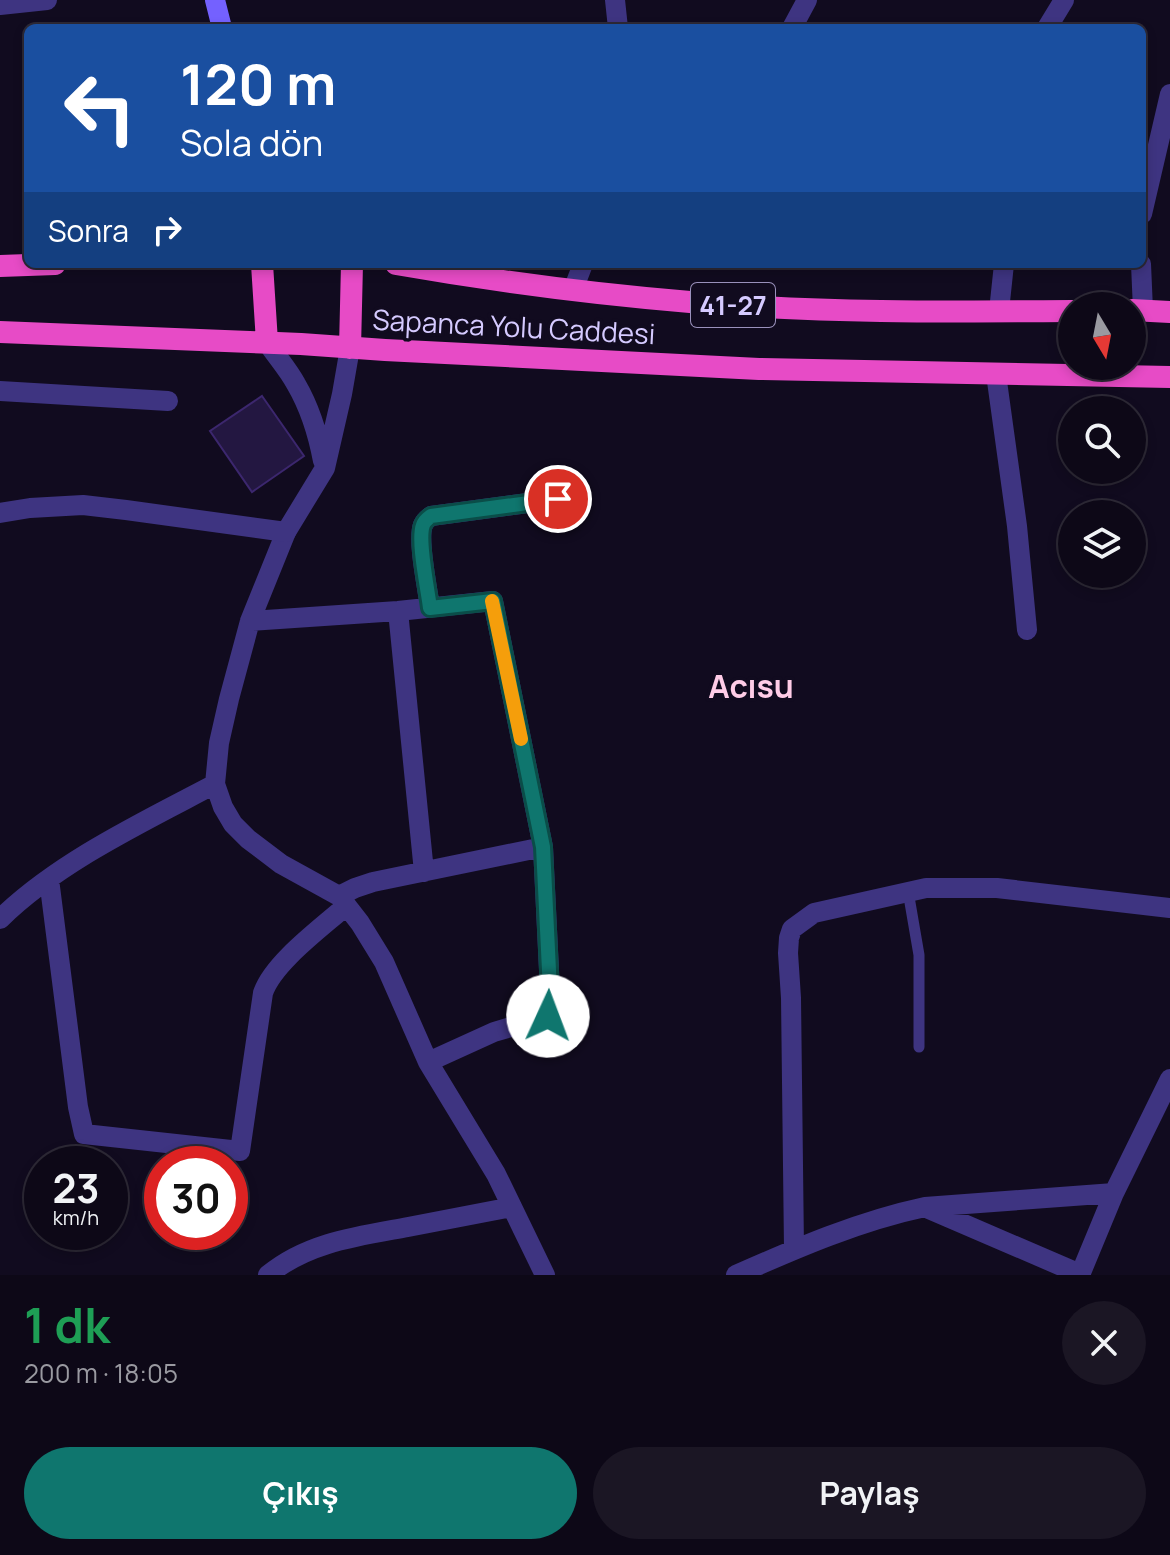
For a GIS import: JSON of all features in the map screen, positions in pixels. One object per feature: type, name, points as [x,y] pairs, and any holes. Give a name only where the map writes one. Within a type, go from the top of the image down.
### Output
[{"type":"highway","points":[[0,266],[24,265]]},
{"type":"highway","points":[[262,268],[267,342]]},
{"type":"highway","points":[[350,348],[352,268]]},
{"type":"highway","name":"Sapanca Yolu Caddesi","points":[[423,268],[573,290],[776,308],[1058,311]]},
{"type":"highway","points":[[1146,311],[1170,312]]},
{"type":"highway","name":"Sapanca Yolu Caddesi","points":[[0,332],[267,342],[759,369],[1170,377]]},
{"type":"main road","points":[[215,0],[221,24]]},
{"type":"street","points":[[0,5],[47,0]]},
{"type":"street","points":[[615,0],[618,24]]},
{"type":"street","points":[[794,24],[807,0]]},
{"type":"street","points":[[1049,24],[1064,0]]},
{"type":"street","points":[[1146,197],[1170,94]]},
{"type":"street","points":[[573,290],[581,268]]},
{"type":"street","points":[[999,311],[1004,268]]},
{"type":"street","points":[[1139,292],[1141,268]]},
{"type":"street","points":[[267,342],[305,402],[317,432],[325,468]]},
{"type":"street","points":[[350,348],[325,468],[286,532],[250,621],[219,743],[215,784],[233,824],[281,864],[342,901],[373,942],[428,1062],[483,1152],[545,1275]]},
{"type":"street","points":[[996,374],[1017,526],[1027,630]]},
{"type":"street","points":[[0,391],[168,401]]},
{"type":"street","points":[[430,608],[421,543],[424,521],[431,516],[558,499]]},
{"type":"street","points":[[0,513],[83,505],[286,532]]},
{"type":"street","points":[[250,621],[493,601],[543,847],[550,991],[548,1016],[494,1032],[428,1062]]},
{"type":"street","points":[[398,611],[424,872]]},
{"type":"street","points":[[0,919],[49,879],[122,833],[215,784]]},
{"type":"street","points":[[49,879],[84,1134],[240,1151],[267,982],[276,968],[342,901],[355,888],[373,882],[543,847]]},
{"type":"street","points":[[794,1249],[789,938],[792,929],[814,913],[926,888],[997,888],[1170,908]]},
{"type":"street","points":[[925,1207],[1080,1275],[1114,1193],[1170,1079]]},
{"type":"street","points":[[736,1275],[794,1249],[876,1219],[925,1207],[1114,1193]]},
{"type":"street","points":[[268,1275],[300,1254],[355,1236],[512,1207]]},
{"type":"lane","points":[[908,891],[919,955],[919,1047]]},
{"type":"building","points":[[262,396],[304,456],[252,492],[210,431]]},
{"type":"slow traffic","points":[[492,601],[521,739]]},
{"type":"district","name":"Acısu","points":[[751,686]]},
{"type":"route","points":[[548,1016],[550,991],[543,847],[493,601],[430,608],[421,530],[424,521],[431,516],[558,499]]}]
